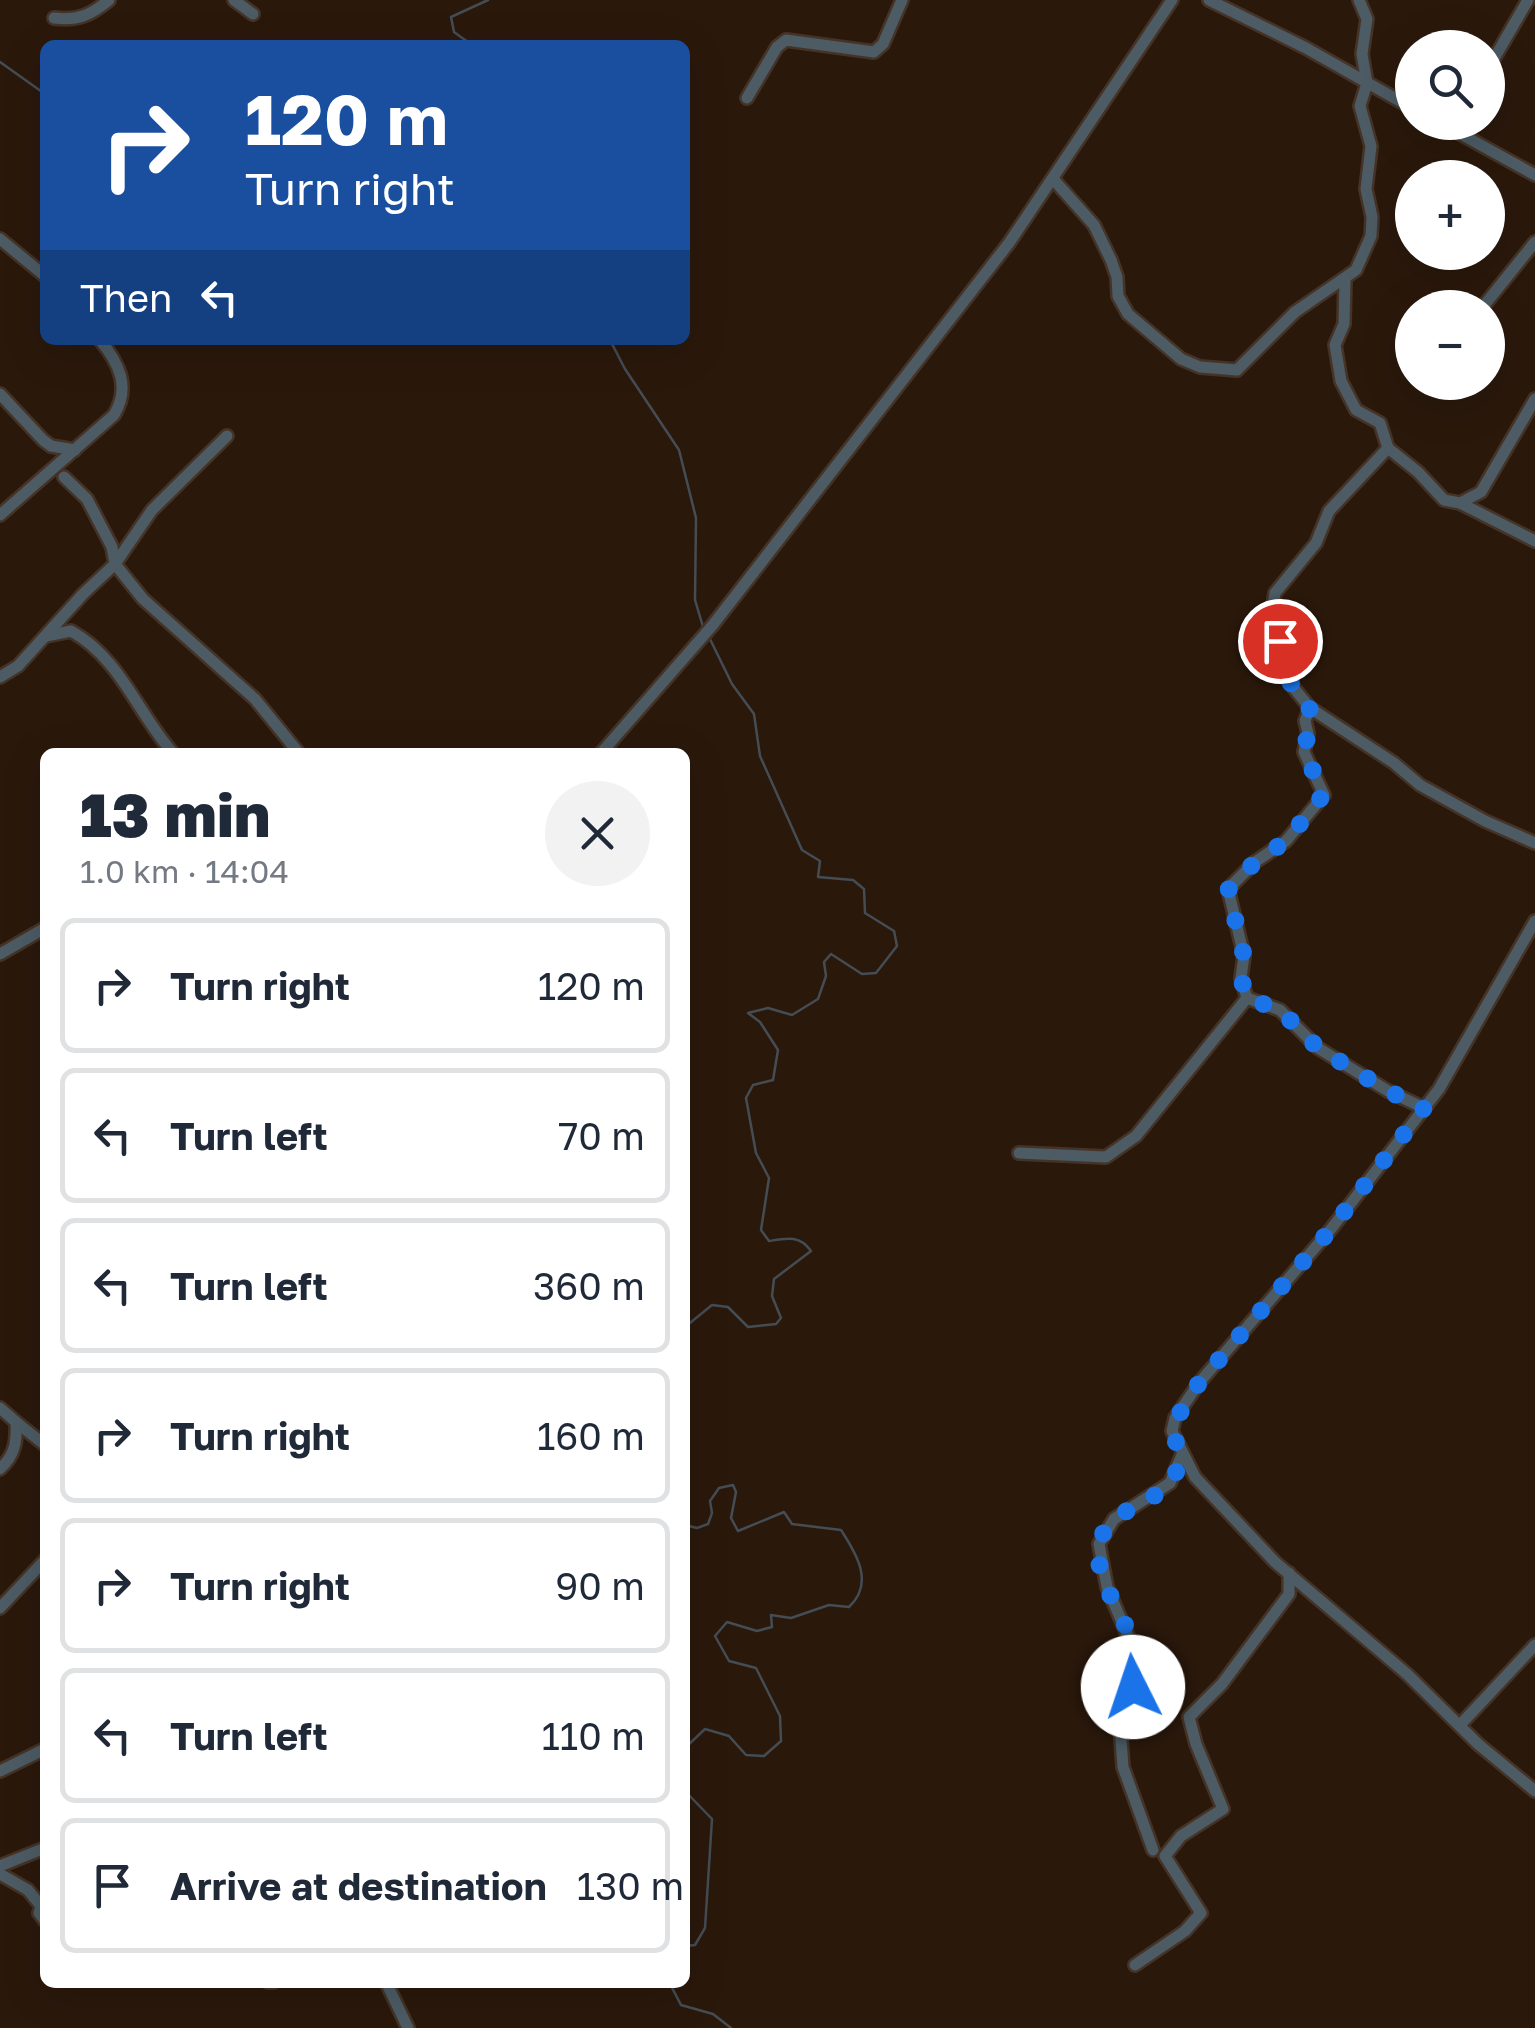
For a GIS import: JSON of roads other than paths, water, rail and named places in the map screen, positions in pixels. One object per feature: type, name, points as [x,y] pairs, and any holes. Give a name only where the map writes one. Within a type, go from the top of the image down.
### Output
[{"type":"street","points":[[54,18],[85,18],[109,0]]},
{"type":"street","points":[[234,0],[253,14]]},
{"type":"street","points":[[746,98],[777,47],[786,40],[874,52],[883,44],[902,0]]},
{"type":"street","points":[[606,748],[712,626],[887,402],[1054,180],[1172,0]]},
{"type":"street","points":[[1209,0],[1395,99]]},
{"type":"street","points":[[1054,180],[1094,225],[1128,314],[1181,359],[1200,368],[1237,370],[1295,312],[1356,270],[1371,236],[1372,217],[1366,189],[1370,146],[1360,106],[1368,84],[1362,54],[1367,20],[1359,0]]},
{"type":"street","points":[[1505,40],[1528,0]]},
{"type":"street","points":[[1474,140],[1535,175]]},
{"type":"street","points":[[0,238],[40,272]]},
{"type":"street","points":[[1496,290],[1535,242]]},
{"type":"street","points":[[1345,278],[1344,324],[1335,345],[1341,381],[1356,410],[1380,423],[1388,448],[1444,500],[1460,503],[1535,540]]},
{"type":"street","points":[[0,515],[114,415],[122,402],[124,386],[118,365],[104,345]]},
{"type":"street","points":[[0,394],[51,446],[75,450]]},
{"type":"street","points":[[1460,503],[1481,492],[1535,399]]},
{"type":"street","points":[[0,677],[18,666],[82,594],[115,564],[152,510],[227,436]]},
{"type":"street","points":[[1388,448],[1330,511],[1316,543],[1275,593],[1270,623],[1280,641],[1290,682],[1310,708],[1394,763],[1420,785],[1484,821],[1535,842]]},
{"type":"street","points":[[64,477],[87,500],[112,547],[115,564],[143,598],[255,698],[295,748]]},
{"type":"street","points":[[46,636],[71,631],[99,651],[124,679],[169,748]]},
{"type":"street","points":[[1247,998],[1241,978],[1244,956],[1228,890],[1255,862],[1286,841],[1324,794],[1304,752],[1308,733],[1305,721],[1310,708]]},
{"type":"street","points":[[1535,922],[1470,1038],[1424,1108],[1331,1229],[1199,1383],[1173,1424],[1182,1455],[1220,1506],[1289,1573],[1461,1724],[1478,1744],[1535,1790]]},
{"type":"street","points":[[0,954],[40,931]]},
{"type":"street","points":[[1247,998],[1280,1010],[1318,1048],[1424,1108]]},
{"type":"street","points":[[1018,1153],[1106,1156],[1136,1136],[1247,998]]},
{"type":"street","points":[[0,1408],[40,1440]]},
{"type":"street","points":[[0,1469],[17,1442],[16,1422]]},
{"type":"street","points":[[1153,1850],[1122,1767],[1120,1726],[1133,1687],[1136,1655],[1107,1587],[1099,1544],[1114,1519],[1170,1483],[1182,1455]]},
{"type":"street","points":[[0,1608],[40,1565]]},
{"type":"street","points":[[1135,1965],[1184,1931],[1201,1913],[1165,1856],[1181,1836],[1222,1809],[1188,1717],[1222,1684],[1289,1594],[1289,1573]]},
{"type":"street","points":[[1461,1724],[1535,1645]]},
{"type":"street","points":[[0,1770],[40,1752]]},
{"type":"street","points":[[0,1866],[40,1850]]},
{"type":"street","points":[[0,1874],[28,1890],[40,1904]]},
{"type":"street","points":[[389,1988],[408,2028]]},
{"type":"waterway","points":[[465,40],[454,32],[451,17],[488,0]]},
{"type":"waterway","points":[[0,62],[40,90]]},
{"type":"waterway","points":[[613,345],[679,450],[696,518],[695,600],[704,630]]},
{"type":"waterway","points":[[690,1323],[712,1305],[728,1307],[748,1327],[776,1324],[781,1318],[772,1296],[774,1279],[811,1251],[798,1240],[769,1241],[761,1230],[769,1178],[756,1153],[746,1098],[753,1085],[773,1080],[778,1050],[760,1022],[748,1013],[768,1008],[792,1015],[818,999],[826,976],[824,962],[831,954],[862,974],[876,973],[897,946],[894,931],[865,913],[864,889],[853,880],[818,877],[820,861],[802,850],[760,756],[754,714],[732,684],[709,637]]},
{"type":"waterway","points":[[690,1526],[708,1524],[712,1513],[710,1501],[719,1488],[733,1485],[736,1492],[731,1518],[738,1531],[784,1512],[792,1524],[841,1530],[857,1558],[862,1578],[857,1598],[849,1607],[829,1605],[791,1618],[771,1615],[772,1627],[757,1631],[727,1622],[715,1636],[729,1661],[756,1668],[780,1716],[781,1741],[764,1756],[746,1755],[729,1736],[705,1729],[690,1743]]},
{"type":"waterway","points":[[690,1796],[712,1819],[705,1928],[695,1945],[690,1946]]},
{"type":"waterway","points":[[672,1988],[681,2005],[713,2014],[731,2028]]}]
